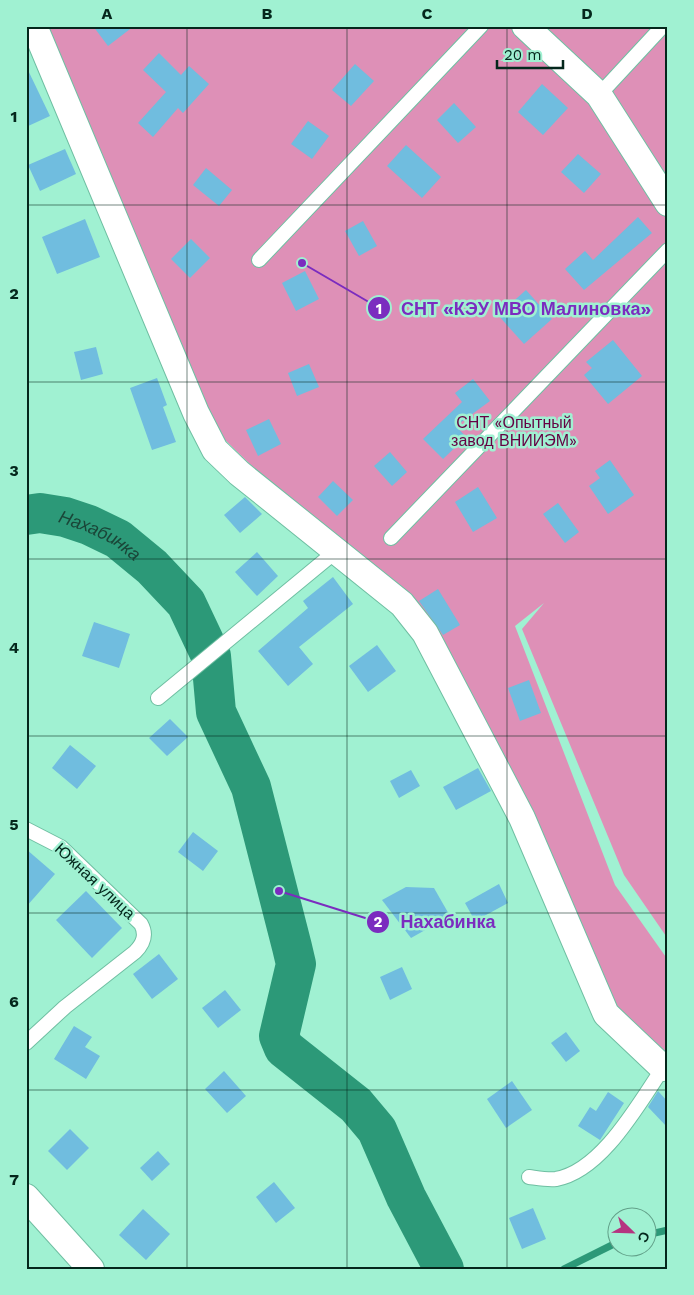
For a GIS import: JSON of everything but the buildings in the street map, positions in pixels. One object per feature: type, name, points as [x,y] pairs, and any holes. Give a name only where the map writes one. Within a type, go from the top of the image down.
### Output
[{"type":"street","points":[[34,26],[196,414],[215,450],[239,473],[402,604],[425,633],[522,818],[606,1014],[666,1070]]},
{"type":"street","points":[[526,26],[599,96],[668,202]]},
{"type":"street","points":[[26,1197],[91,1269]]},
{"type":"lane","points":[[259,260],[481,26]]},
{"type":"lane","points":[[599,96],[664,26]]},
{"type":"lane","points":[[391,538],[668,250]]},
{"type":"lane","points":[[158,698],[335,552]]},
{"type":"lane","name":"Южная улица","points":[[26,829],[62,847],[141,924],[144,930],[141,946],[135,952],[65,1007],[26,1043]]},
{"type":"lane","points":[[529,1177],[555,1179],[574,1172],[590,1161],[618,1132],[666,1070]]},
{"type":"green space","name":"СНТ «Опытный завод ВНИИЭМ»","points":[[43,26],[668,26],[668,939],[624,875],[522,629],[544,603],[515,626],[615,885],[668,960],[668,1059],[617,1014],[448,657],[220,435],[68,91]]},
{"type":"waterway","name":"Нахабинка","points":[[26,515],[40,513],[65,517],[89,525],[118,539],[152,567],[186,603],[211,656],[216,712],[251,787],[296,964],[279,1036],[284,1048],[356,1105],[377,1130],[406,1197],[444,1269]]},
{"type":"waterway","points":[[656,1233],[668,1230]]},
{"type":"waterway","points":[[564,1269],[606,1248]]},
{"type":"place","name":"СНТ «КЭУ МВО Малиновка»","points":[[302,263]]},
{"type":"place","name":"Нахабинка","points":[[279,891]]}]
